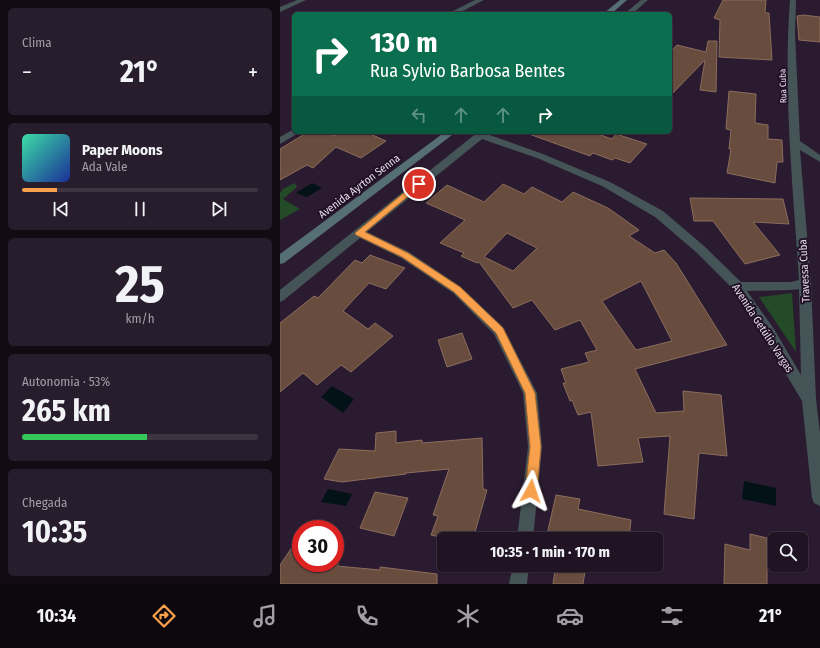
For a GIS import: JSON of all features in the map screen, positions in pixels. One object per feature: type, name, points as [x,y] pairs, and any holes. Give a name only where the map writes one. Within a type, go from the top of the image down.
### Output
[{"type":"main road","points":[[609,12],[624,0]]},
{"type":"main road","name":"Avenida Ayrton Senna","points":[[280,260],[449,134]]},
{"type":"street","points":[[280,10],[303,0]]},
{"type":"street","points":[[455,12],[481,0]]},
{"type":"street","points":[[630,12],[645,0]]},
{"type":"street","name":"Rua Cuba","points":[[793,0],[791,34],[795,142]]},
{"type":"street","points":[[280,141],[292,133]]},
{"type":"street","points":[[280,297],[482,134]]},
{"type":"street","name":"Avenida Getúlio Vargas","points":[[482,134],[540,156],[606,184],[659,214],[700,249],[738,287],[769,333],[809,400],[820,498]]},
{"type":"street","points":[[795,142],[820,159]]},
{"type":"street","name":"Travessa Cuba","points":[[795,142],[805,283],[809,400]]},
{"type":"street","points":[[359,233],[405,255],[457,290],[499,331],[530,393],[535,447],[526,532]]},
{"type":"street","points":[[738,287],[791,286],[805,283]]},
{"type":"street","points":[[518,584],[520,572]]},
{"type":"green space","points":[[295,183],[297,187],[283,199],[300,209],[280,220],[280,193],[283,189]]},
{"type":"green space","points":[[792,293],[796,352],[759,297]]},
{"type":"shaded area","points":[[312,183],[322,188],[307,197],[296,193]]},
{"type":"shaded area","points":[[332,386],[354,399],[343,413],[321,397]]},
{"type":"shaded area","points":[[744,481],[776,488],[776,506],[742,499]]},
{"type":"shaded area","points":[[328,489],[352,494],[346,506],[321,502]]},
{"type":"building","points":[[723,0],[766,0],[765,13],[769,13],[772,60],[719,57],[720,20],[714,18]]},
{"type":"building","points":[[803,15],[820,17],[820,42],[799,40],[797,16]]},
{"type":"building","points":[[708,41],[717,41],[716,92],[700,90],[705,60],[672,94],[672,50],[677,45],[706,52]]},
{"type":"building","points":[[729,91],[756,94],[755,123],[768,125],[768,139],[782,140],[783,162],[777,162],[775,183],[727,173],[731,149],[729,149],[731,130],[726,129]]},
{"type":"building","points":[[305,134],[330,134],[334,136],[337,134],[370,134],[386,141],[361,158],[336,147],[313,168],[307,165],[280,180],[280,149]]},
{"type":"building","points":[[529,134],[598,134],[612,139],[616,134],[647,144],[630,163],[615,158],[612,160],[593,153],[590,156]]},
{"type":"building","points":[[503,184],[524,194],[532,187],[562,202],[573,192],[608,208],[639,230],[629,236],[655,253],[664,250],[676,263],[727,345],[635,369],[656,413],[684,411],[683,391],[721,395],[727,456],[699,453],[694,519],[664,514],[670,436],[638,438],[643,462],[598,466],[591,412],[578,415],[572,400],[570,401],[563,383],[566,383],[561,369],[589,362],[585,353],[597,350],[580,320],[555,330],[532,300],[513,308],[479,262],[477,263],[461,256],[464,253],[440,243],[465,220],[426,203],[447,185],[484,202]],"holes":[[[507,233],[537,248],[513,271],[484,257]],[[641,281],[672,341],[636,350],[602,301]]]},
{"type":"building","points":[[690,198],[783,199],[789,224],[753,222],[780,255],[745,264],[713,221],[694,221]]},
{"type":"building","points":[[370,255],[405,268],[386,289],[369,283],[343,311],[368,329],[375,323],[393,336],[351,372],[341,365],[317,385],[303,373],[280,392],[280,323],[314,296],[318,298],[355,260],[362,263]]},
{"type":"building","points":[[462,333],[472,359],[447,367],[438,340]]},
{"type":"building","points":[[396,431],[396,443],[422,440],[422,443],[482,438],[483,489],[487,490],[475,532],[437,532],[437,536],[431,535],[438,516],[433,515],[449,469],[406,473],[342,482],[324,479],[339,449],[375,451],[376,433]]},
{"type":"building","points":[[375,492],[408,498],[394,536],[360,528]]},
{"type":"building","points":[[556,495],[580,499],[578,509],[631,520],[630,532],[548,532]]},
{"type":"building","points":[[750,534],[767,538],[767,584],[724,584],[725,544],[750,550]]},
{"type":"building","points":[[292,547],[292,572],[344,572],[344,567],[380,570],[380,567],[437,574],[437,584],[280,584],[280,565]]},
{"type":"building","points":[[555,572],[585,572],[583,584],[553,584]]},
{"type":"route","points":[[419,184],[359,233],[405,255],[457,290],[499,331],[530,393],[535,447],[531,491]]}]
